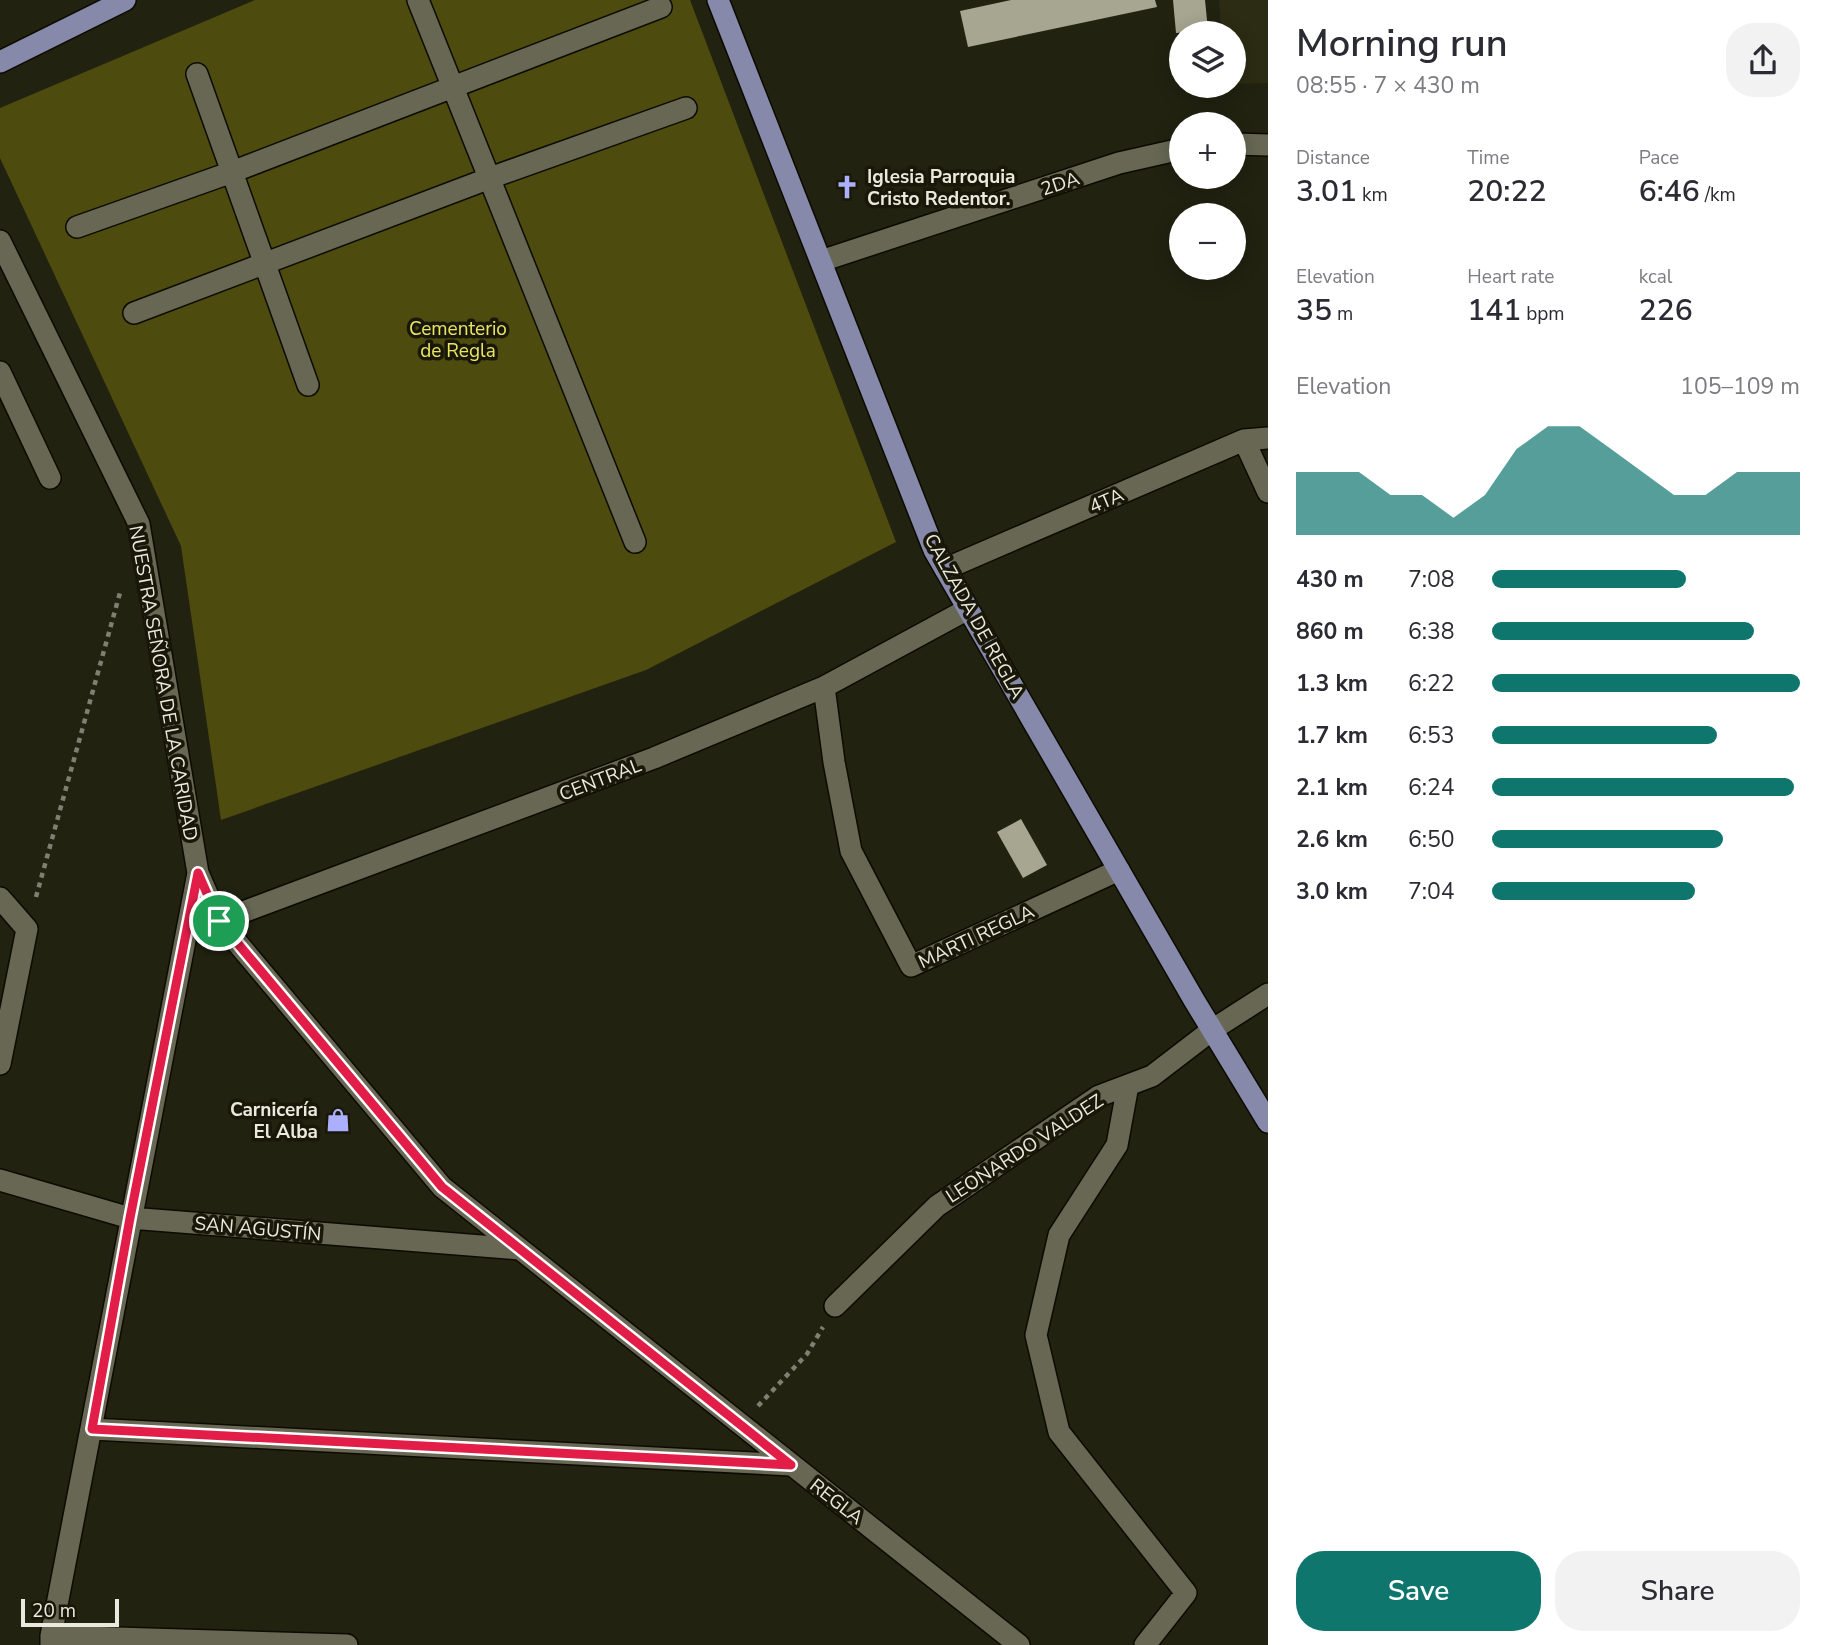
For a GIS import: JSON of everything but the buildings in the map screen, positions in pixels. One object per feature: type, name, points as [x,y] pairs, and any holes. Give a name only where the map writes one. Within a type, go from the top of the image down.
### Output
[{"type":"main road","points":[[0,62],[125,0]]},
{"type":"main road","name":"CALZADA DE REGLA","points":[[718,0],[934,550],[1268,1122]]},
{"type":"street","points":[[418,0],[635,542]]},
{"type":"street","points":[[77,227],[232,172],[662,8]]},
{"type":"street","points":[[197,74],[308,385]]},
{"type":"street","points":[[134,313],[490,178],[686,108]]},
{"type":"street","points":[[1246,145],[1268,145]]},
{"type":"street","name":"2DA","points":[[821,261],[1119,163],[1169,152]]},
{"type":"street","name":"NUESTRA SEÑORA DE LA CARIDAD","points":[[0,241],[139,524],[198,873],[51,1641]]},
{"type":"street","points":[[0,372],[50,478]]},
{"type":"street","name":"4TA","points":[[945,569],[1244,440],[1268,438]]},
{"type":"street","points":[[1244,440],[1268,492]]},
{"type":"street","name":"CENTRAL","points":[[219,921],[654,758],[824,687],[968,609]]},
{"type":"street","name":"MARTI REGLA","points":[[824,687],[834,762],[851,851],[911,966],[1119,870]]},
{"type":"street","name":"REGLA","points":[[198,873],[219,921],[442,1187],[1019,1645]]},
{"type":"street","points":[[0,898],[27,929],[0,1064]]},
{"type":"street","name":"LEONARDO VALDEZ","points":[[835,1306],[937,1206],[1099,1096],[1152,1076],[1212,1030],[1268,994]]},
{"type":"street","points":[[1128,1085],[1117,1145],[1059,1235],[1036,1335],[1059,1432],[1186,1593],[1145,1645]]},
{"type":"street","name":"SAN AGUSTÍN","points":[[0,1180],[130,1218],[520,1249]]},
{"type":"street","points":[[92,1429],[791,1465]]},
{"type":"street","points":[[51,1641],[347,1645]]},
{"type":"path","points":[[27,929],[124,578]]},
{"type":"path","points":[[740,1425],[807,1354],[835,1306]]},
{"type":"shaded area","points":[[1219,0],[1268,0],[1268,83],[1246,84],[1246,21],[1220,21]]},
{"type":"green space","name":"Cementerio de Regla","points":[[255,0],[690,0],[896,542],[646,670],[221,820],[181,546],[0,158],[0,108]]},
{"type":"place","name":"Iglesia Parroquia Cristo Redentor.","points":[[847,187]]},
{"type":"place","name":"Carnicería El Alba","points":[[338,1120]]},
{"type":"route","points":[[198,873],[219,921],[442,1187],[791,1465],[92,1429],[130,1218],[198,873]]}]
